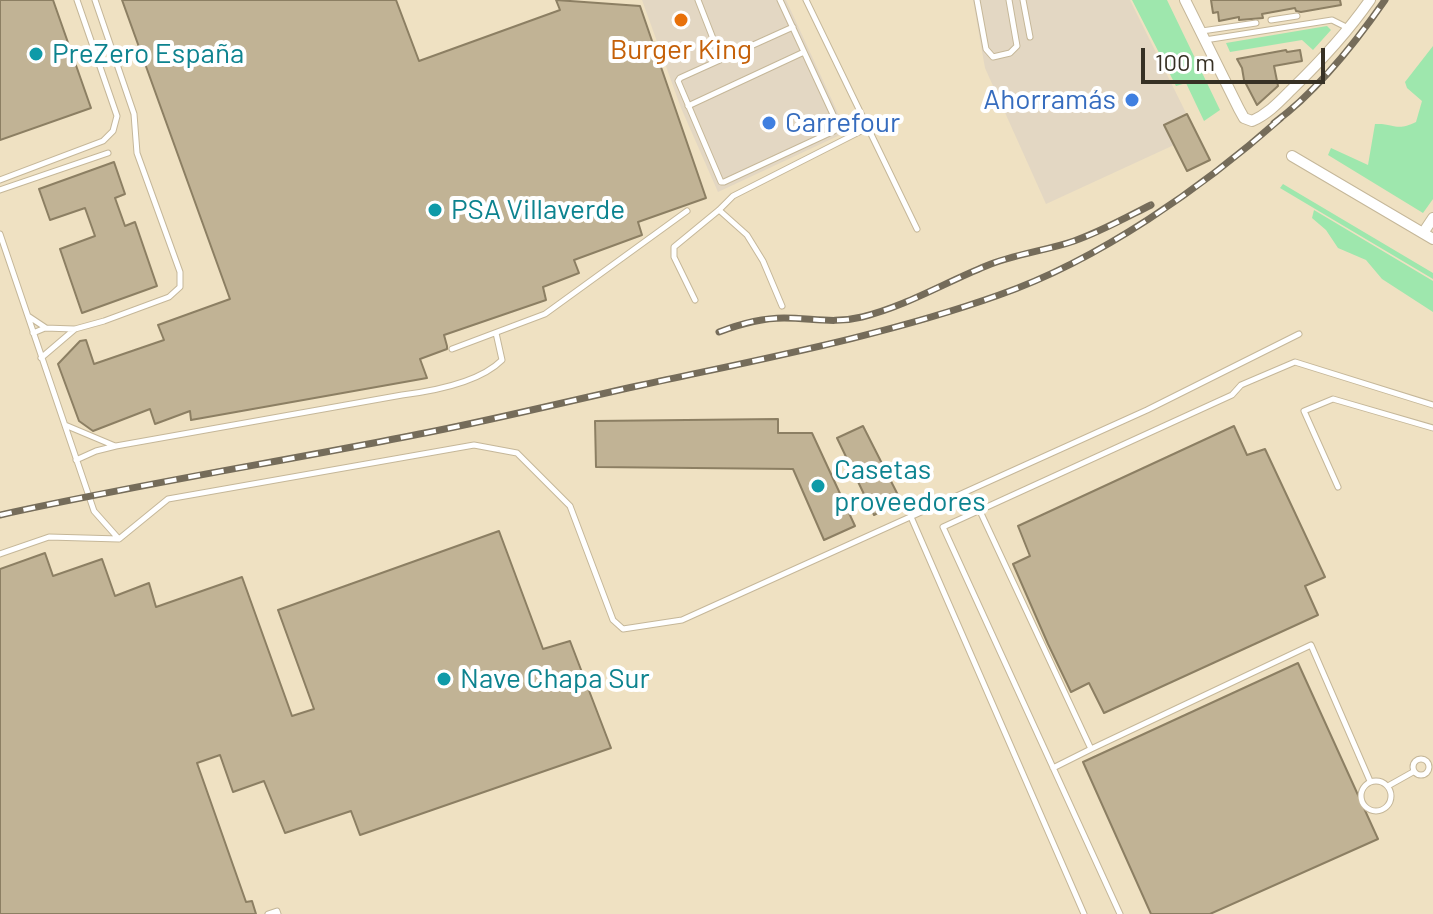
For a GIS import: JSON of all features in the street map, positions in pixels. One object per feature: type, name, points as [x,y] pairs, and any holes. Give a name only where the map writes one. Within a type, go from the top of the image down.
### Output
[{"type":"street","points":[[1185,0],[1244,118],[1252,121],[1265,116],[1318,64],[1370,0]]},
{"type":"street","points":[[1292,156],[1428,236],[1433,218]]},
{"type":"lane","points":[[0,180],[103,141],[113,131],[117,116],[77,0]]},
{"type":"lane","points":[[33,333],[47,328],[75,329],[104,321],[169,297],[180,287],[180,272],[137,153],[134,114],[95,0]]},
{"type":"lane","points":[[698,0],[721,59]]},
{"type":"lane","points":[[780,0],[793,27],[836,121],[837,127],[721,182],[678,81],[793,27]]},
{"type":"lane","points":[[806,0],[917,229]]},
{"type":"lane","points":[[977,0],[986,49],[993,57],[1010,53],[1017,46],[1009,0]]},
{"type":"lane","points":[[1023,0],[1030,37]]},
{"type":"lane","points":[[1271,20],[1297,16]]},
{"type":"lane","points":[[1202,36],[1332,20],[1349,28]]},
{"type":"lane","points":[[1202,36],[1256,23]]},
{"type":"lane","points":[[688,106],[804,52]]},
{"type":"lane","points":[[695,300],[673,252],[674,247],[733,196],[869,127]]},
{"type":"lane","points":[[0,190],[108,153]]},
{"type":"lane","points":[[719,210],[747,235],[763,261],[782,306]]},
{"type":"lane","points":[[452,349],[545,314],[687,211]]},
{"type":"lane","points":[[0,234],[94,511],[119,539]]},
{"type":"lane","points":[[28,316],[47,328]]},
{"type":"lane","points":[[41,358],[75,329]]},
{"type":"lane","points":[[76,460],[116,446],[431,392],[485,374],[495,367],[502,360],[496,333]]},
{"type":"lane","points":[[0,554],[49,537],[119,539],[168,499],[474,445],[517,453],[570,506],[613,620],[623,629],[682,620],[1147,410],[1299,334]]},
{"type":"lane","points":[[1120,914],[943,527],[1232,395],[1241,385],[1295,362],[1433,405]]},
{"type":"lane","points":[[1338,487],[1304,411],[1333,399],[1433,428]]},
{"type":"lane","points":[[64,425],[116,446]]},
{"type":"lane","points":[[979,509],[1091,749]]},
{"type":"lane","points":[[911,517],[1084,914]]},
{"type":"lane","points":[[1053,768],[1311,645],[1370,781]]},
{"type":"lane","points":[[1425,761],[1433,758]]},
{"type":"lane","points":[[1419,759],[1425,761],[1430,770],[1420,776],[1413,772],[1414,762],[1419,759]]},
{"type":"lane","points":[[1388,786],[1413,772]]},
{"type":"lane","points":[[1378,780],[1388,786],[1391,793],[1389,803],[1382,810],[1371,811],[1363,804],[1360,795],[1370,781],[1378,780]]},
{"type":"lane","points":[[268,914],[277,911],[278,914]]},
{"type":"shaded area","points":[[642,0],[786,0],[843,124],[840,135],[718,192],[681,108]]},
{"type":"shaded area","points":[[973,0],[1130,0],[1186,113],[1164,125],[1174,145],[1046,204],[985,68]]},
{"type":"green space","points":[[1132,0],[1167,0],[1220,110],[1204,121],[1186,83],[1176,86]]},
{"type":"green space","points":[[1327,26],[1331,30],[1313,50],[1302,40],[1230,52],[1226,43]]},
{"type":"green space","points":[[1433,46],[1433,199],[1423,213],[1328,155],[1331,148],[1368,165],[1375,124],[1400,127],[1416,122],[1422,101],[1407,88],[1405,82]]},
{"type":"green space","points":[[1283,184],[1433,273],[1433,279],[1280,188]]},
{"type":"green space","points":[[1314,210],[1433,281],[1433,312],[1382,279],[1366,260],[1338,248],[1326,230],[1312,218]]},
{"type":"building","name":"PreZero España","points":[[0,0],[53,0],[91,108],[0,140]]},
{"type":"building","name":"PSA Villaverde","points":[[122,0],[396,0],[419,61],[560,10],[556,0],[640,6],[706,198],[638,222],[642,235],[574,260],[579,273],[543,287],[546,300],[444,335],[447,349],[420,359],[427,378],[191,420],[190,411],[155,424],[150,409],[93,431],[79,421],[58,364],[80,341],[86,340],[94,364],[164,340],[158,325],[230,299]]},
{"type":"building","points":[[1211,0],[1340,0],[1341,5],[1301,12],[1295,8],[1262,14],[1263,18],[1239,20],[1239,17],[1219,21],[1218,12],[1213,13]]},
{"type":"building","points":[[1300,50],[1302,61],[1274,66],[1278,86],[1257,105],[1237,59]]},
{"type":"building","points":[[1187,114],[1210,160],[1187,171],[1164,125]]},
{"type":"building","points":[[114,162],[125,194],[115,198],[125,226],[135,222],[157,286],[82,313],[60,249],[95,236],[85,208],[50,220],[39,189]]},
{"type":"building","points":[[778,419],[778,433],[812,433],[855,526],[824,540],[793,469],[596,467],[595,421]]},
{"type":"building","name":"Casetas proveedores","points":[[863,426],[901,501],[874,515],[837,438]]},
{"type":"building","points":[[1234,426],[1247,455],[1265,449],[1325,577],[1305,586],[1318,615],[1104,713],[1089,683],[1071,692],[1048,644],[1013,564],[1030,556],[1018,526]]},
{"type":"building","points":[[499,531],[543,649],[570,641],[611,748],[360,835],[351,811],[285,833],[264,781],[233,792],[220,755],[197,763],[246,902],[252,901],[256,914],[0,914],[0,569],[45,553],[53,576],[102,559],[115,596],[149,583],[156,607],[242,577],[292,716],[314,709],[278,610]]},
{"type":"building","points":[[1298,663],[1378,839],[1210,914],[1151,914],[1083,762]]},
{"type":"railway","points":[[1274,123],[1305,97],[1334,66],[1385,0]]},
{"type":"railway","points":[[0,515],[461,426],[822,346],[956,310],[1037,280],[1111,242],[1183,196],[1281,118]]},
{"type":"railway","points":[[719,332],[767,319],[842,320],[862,317],[909,301],[997,262],[1084,237],[1151,205]]},
{"type":"place","name":"Burger King","points":[[681,20]]},
{"type":"place","name":"PreZero España","points":[[36,54]]},
{"type":"place","name":"Ahorramás","points":[[1132,100]]},
{"type":"place","name":"Carrefour","points":[[769,123]]},
{"type":"place","name":"PSA Villaverde","points":[[435,210]]},
{"type":"place","name":"Casetas proveedores","points":[[818,486]]},
{"type":"place","name":"Nave Chapa Sur","points":[[444,679]]}]
